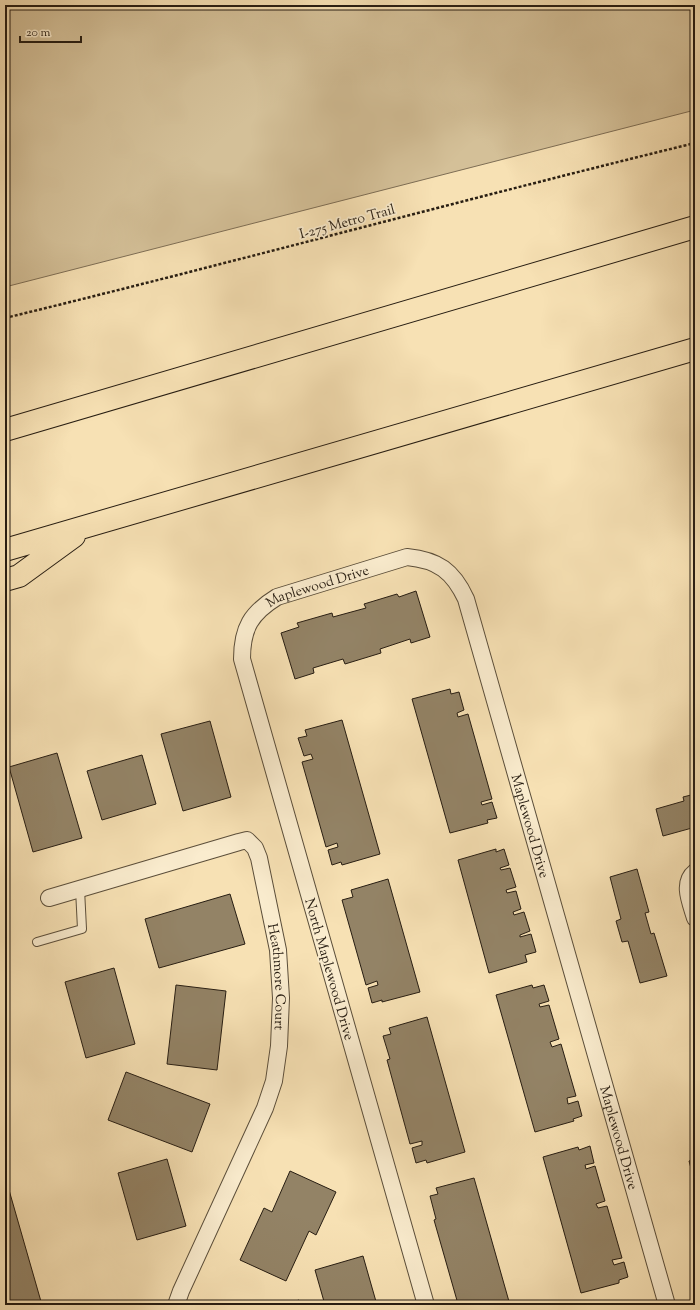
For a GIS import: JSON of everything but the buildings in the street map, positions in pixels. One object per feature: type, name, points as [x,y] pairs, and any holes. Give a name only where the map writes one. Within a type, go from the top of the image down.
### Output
[{"type":"highway","points":[[5,430],[695,227]]},
{"type":"highway","points":[[5,550],[695,349]]},
{"type":"highway","points":[[5,580],[19,576],[86,527]]},
{"type":"street","name":"Maplewood Drive","points":[[244,632],[253,616],[262,606],[277,597],[407,557],[422,558],[433,562],[448,571],[459,583],[468,606],[667,1305]]},
{"type":"street","name":"North Maplewood Drive","points":[[244,632],[242,659],[426,1305]]},
{"type":"street","name":"Heathmore Court","points":[[49,898],[247,840],[255,848],[259,858],[278,950],[280,1014],[279,1046],[274,1081],[265,1108],[181,1291],[176,1305]]},
{"type":"street","points":[[695,872],[689,879],[687,889],[695,918]]},
{"type":"lane","points":[[37,942],[82,929],[80,888]]},
{"type":"path","name":"I-275 Metro Trail","points":[[5,318],[205,269],[510,188],[695,143]]},
{"type":"shaded area","points":[[5,5],[695,5],[695,110],[5,287]]}]
